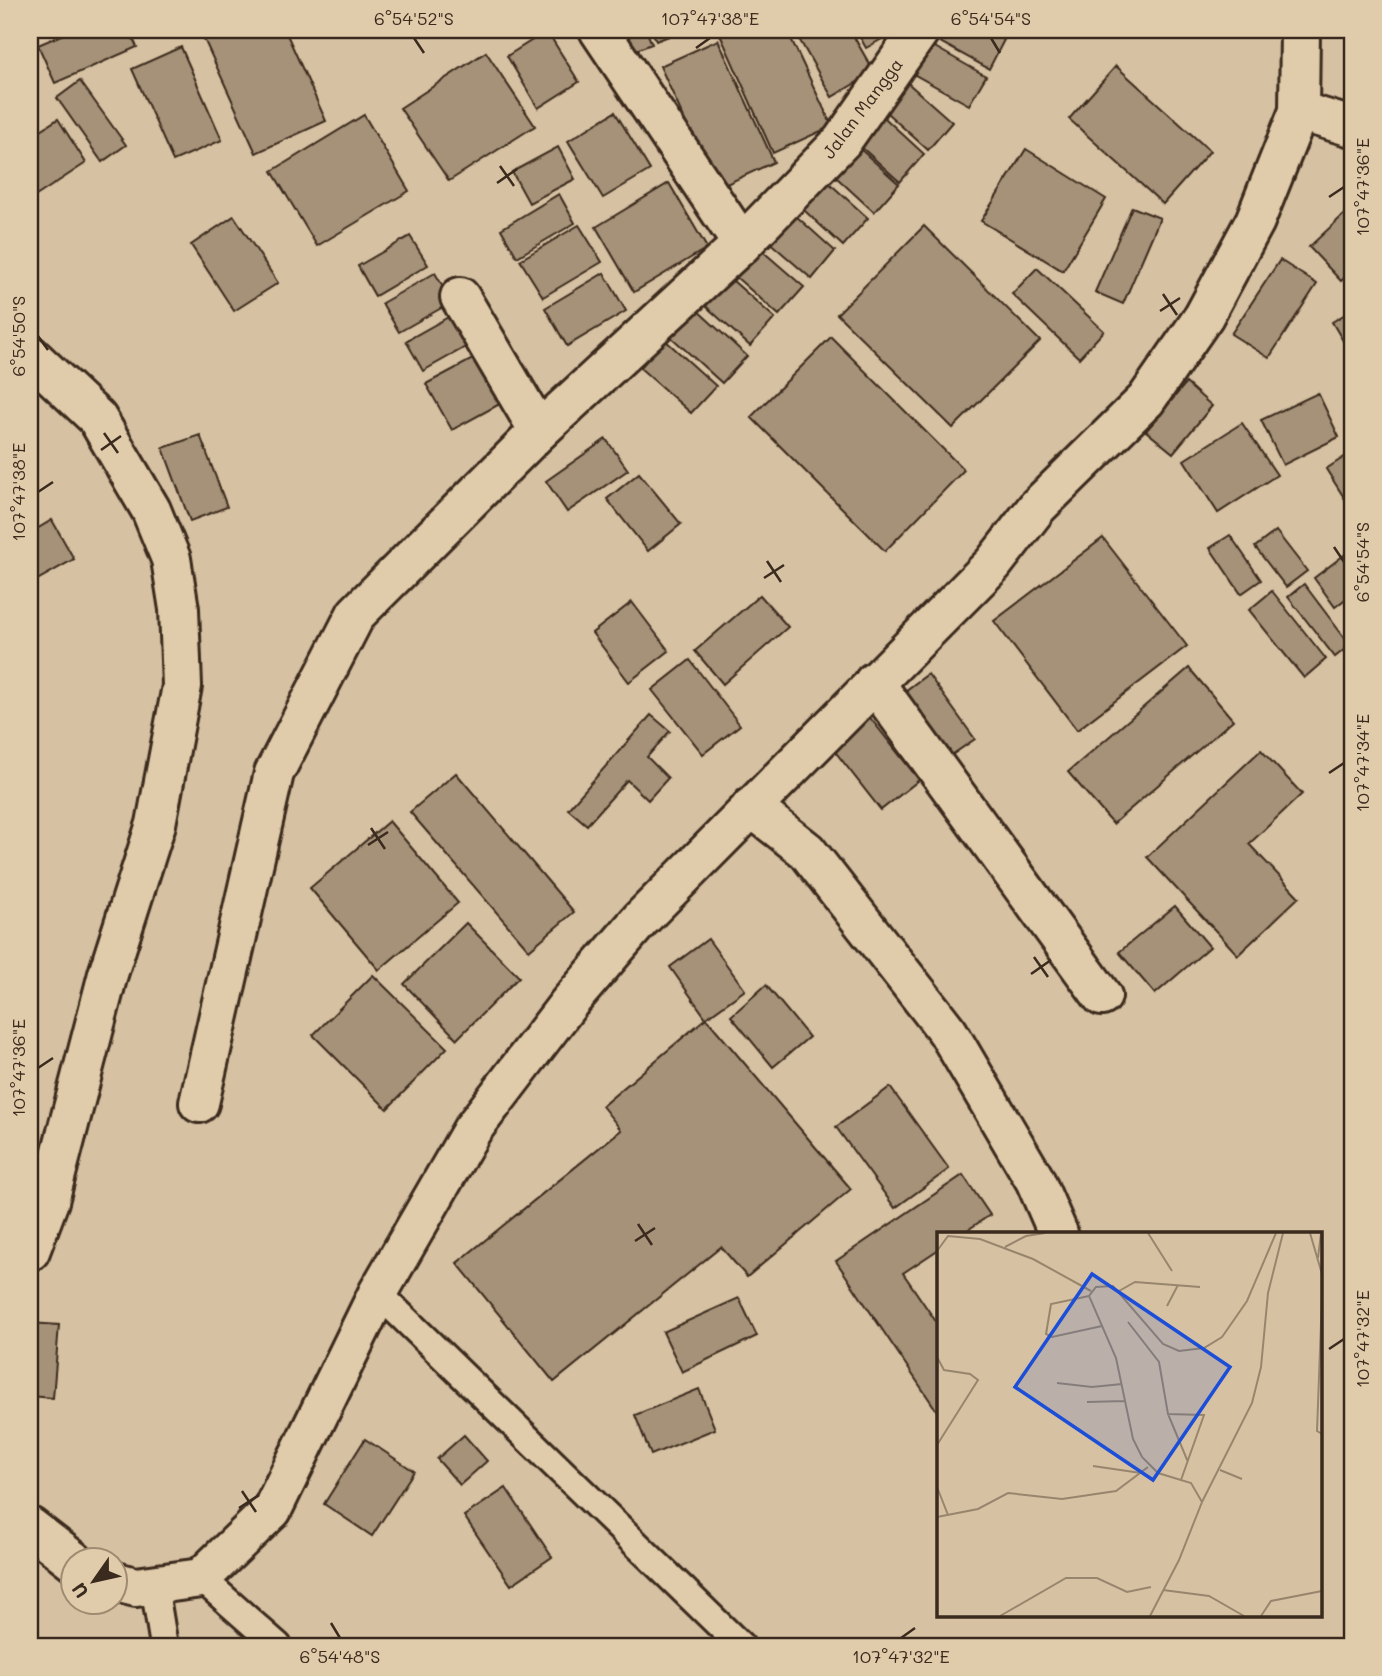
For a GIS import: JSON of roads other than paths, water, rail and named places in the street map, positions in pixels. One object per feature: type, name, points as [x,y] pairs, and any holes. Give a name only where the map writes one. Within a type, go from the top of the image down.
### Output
[{"type":"main road","points":[[599,30],[742,244]]},
{"type":"main road","name":"Jalan Mangga","points":[[199,1102],[271,786],[281,761],[356,614],[539,431],[742,244],[842,141],[920,30]]},
{"type":"main road","points":[[130,1586],[136,1587],[201,1578],[272,1510],[378,1293],[480,1119],[569,1003],[640,920],[993,564],[1038,506],[1146,400],[1204,316],[1255,221],[1299,111],[1300,30]]},
{"type":"main road","points":[[1299,111],[1352,127]]},
{"type":"main road","points":[[460,298],[539,431]]},
{"type":"main road","points":[[30,355],[97,418],[151,510],[171,559],[179,610],[183,686],[156,824],[108,974],[49,1201],[30,1251]]},
{"type":"main road","points":[[874,682],[1102,996]]},
{"type":"main road","points":[[751,807],[807,851],[948,1032],[1035,1180],[1058,1232]]},
{"type":"main road","points":[[30,1527],[60,1551]]},
{"type":"lane","points":[[378,1293],[741,1646]]},
{"type":"lane","points":[[201,1578],[278,1646]]},
{"type":"lane","points":[[154,1585],[164,1646]]}]
